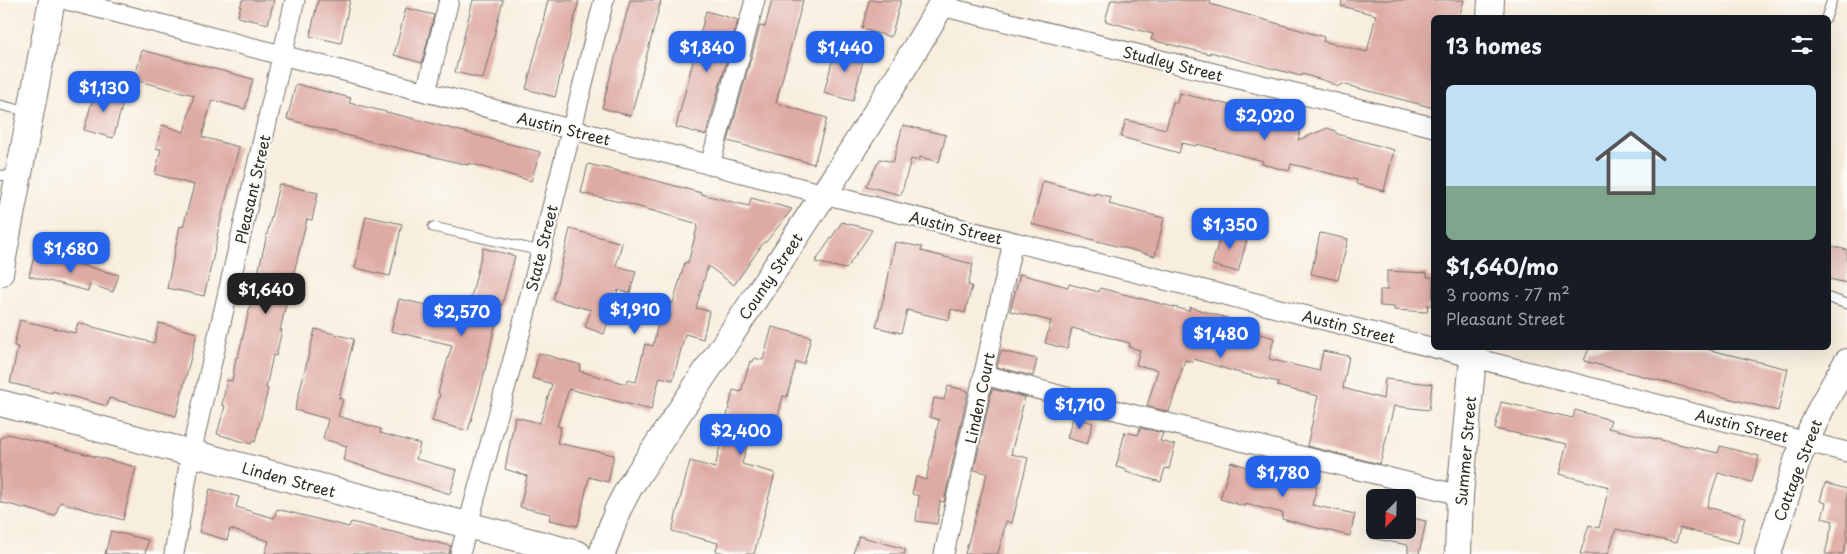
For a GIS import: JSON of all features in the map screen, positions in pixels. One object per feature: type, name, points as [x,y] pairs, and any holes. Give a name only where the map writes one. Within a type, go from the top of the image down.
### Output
[{"type":"main road","points":[[0,273],[9,177],[31,112],[52,0]]},
{"type":"main road","points":[[1490,15],[1491,0]]},
{"type":"main road","name":"County Street","points":[[602,554],[618,510],[629,488],[824,194],[942,3]]},
{"type":"main road","name":"Summer Street","points":[[1458,554],[1460,495],[1474,353]]},
{"type":"main road","name":"Cottage Street","points":[[1768,554],[1784,498],[1805,441],[1847,362]]},
{"type":"main road","name":"Linden Street","points":[[0,403],[467,525],[513,541],[578,554]]},
{"type":"street","name":"Austin Street","points":[[66,0],[1013,242],[1431,343]]},
{"type":"street","name":"Pleasant Street","points":[[174,554],[192,453],[295,0]]},
{"type":"street","points":[[426,92],[449,0]]},
{"type":"street","name":"State Street","points":[[460,554],[523,323],[570,129],[604,0]]},
{"type":"street","points":[[710,165],[754,0]]},
{"type":"street","name":"Studley Street","points":[[942,3],[1431,126]]},
{"type":"street","name":"Linden Court","points":[[944,554],[1013,242]]},
{"type":"street","name":"Austin Street","points":[[1462,350],[1847,452]]},
{"type":"street","points":[[985,375],[1107,408],[1460,495]]},
{"type":"lane","points":[[1827,15],[1832,0]]},
{"type":"lane","points":[[0,105],[31,112]]},
{"type":"lane","points":[[433,227],[541,251]]},
{"type":"lane","points":[[1831,299],[1847,304]]},
{"type":"building","points":[[242,0],[274,0],[268,24],[238,17]]},
{"type":"building","points":[[318,0],[350,0],[341,43],[310,36]]},
{"type":"building","points":[[473,0],[503,0],[483,79],[455,72]]},
{"type":"building","points":[[548,0],[579,0],[555,97],[526,89]]},
{"type":"building","points":[[630,0],[661,0],[631,116],[602,108]]},
{"type":"building","points":[[772,0],[803,0],[776,103],[827,118],[814,164],[728,141],[760,26],[765,27]]},
{"type":"building","points":[[869,0],[901,0],[891,37],[862,29]]},
{"type":"building","points":[[1111,0],[1211,0],[1210,4],[1324,37],[1323,41],[1367,52],[1376,15],[1341,6],[1342,0],[1464,0],[1460,15],[1431,15],[1431,107],[1342,84],[1337,87],[1329,82],[1302,74],[1301,76],[1210,52],[1210,54],[1151,40],[1153,34],[1105,21]]},
{"type":"building","points":[[406,8],[434,15],[422,63],[394,55]]},
{"type":"building","points":[[706,11],[738,20],[706,135],[676,127]]},
{"type":"building","points":[[836,46],[865,53],[853,101],[824,93]]},
{"type":"building","points":[[142,50],[253,79],[245,109],[212,100],[202,137],[239,147],[204,296],[167,288],[180,226],[183,227],[194,185],[155,174],[161,149],[156,148],[162,125],[184,132],[194,95],[134,80]]},
{"type":"building","points":[[296,84],[351,98],[349,103],[540,152],[531,181],[469,163],[468,165],[287,119]]},
{"type":"building","points":[[96,87],[125,96],[113,138],[84,130]]},
{"type":"building","points":[[1179,93],[1289,119],[1302,124],[1298,140],[1328,128],[1337,134],[1394,150],[1384,191],[1356,184],[1357,180],[1291,164],[1289,171],[1262,164],[1263,161],[1197,144],[1196,146],[1182,143],[1179,153],[1121,137],[1126,120],[1166,129],[1173,102],[1177,103]]},
{"type":"building","points":[[903,125],[946,135],[939,162],[920,157],[919,161],[911,159],[901,195],[866,186],[880,159],[893,162]]},
{"type":"building","points":[[588,164],[749,206],[751,198],[792,209],[766,242],[764,242],[734,285],[708,266],[696,308],[709,311],[703,339],[685,334],[673,380],[660,377],[651,410],[569,389],[557,426],[561,427],[557,443],[614,455],[608,482],[589,477],[578,526],[549,520],[551,514],[520,507],[527,476],[505,469],[515,417],[540,423],[552,384],[532,378],[539,353],[581,365],[579,371],[626,384],[627,380],[636,382],[645,344],[653,346],[663,301],[673,303],[685,262],[688,263],[698,224],[629,204],[581,193]]},
{"type":"building","points":[[1043,181],[1095,195],[1095,193],[1111,197],[1109,204],[1164,218],[1155,256],[1032,224]]},
{"type":"building","points":[[279,184],[318,193],[312,220],[307,219],[280,330],[282,330],[276,356],[273,355],[266,388],[268,389],[255,442],[252,441],[251,444],[217,434],[225,406],[222,405],[227,380],[232,381],[236,357],[238,357]]},
{"type":"building","points":[[366,216],[402,224],[390,276],[355,268]]},
{"type":"building","points":[[842,222],[872,230],[846,269],[815,262]]},
{"type":"building","points":[[570,229],[622,243],[616,266],[636,271],[630,293],[618,290],[604,334],[585,327],[591,310],[553,300]]},
{"type":"building","points":[[1222,229],[1248,236],[1238,272],[1212,265]]},
{"type":"building","points":[[1320,233],[1348,239],[1338,280],[1311,274]]},
{"type":"building","points":[[895,242],[922,247],[921,251],[973,264],[968,285],[972,286],[965,313],[951,309],[949,320],[907,310],[901,333],[876,327]]},
{"type":"building","points":[[1831,246],[1847,250],[1847,283],[1831,279]]},
{"type":"building","points":[[483,248],[515,256],[502,305],[500,304],[483,379],[468,431],[432,421],[452,345],[391,331],[399,299],[467,314]]},
{"type":"building","points":[[35,253],[119,275],[113,292],[90,284],[88,291],[29,276]]},
{"type":"building","points":[[1387,271],[1427,273],[1427,277],[1431,277],[1431,305],[1428,305],[1427,312],[1394,310],[1394,307],[1380,306],[1380,290],[1387,290]]},
{"type":"building","points":[[1020,274],[1068,287],[1069,284],[1099,292],[1100,288],[1189,311],[1190,307],[1230,319],[1229,325],[1274,338],[1269,359],[1319,371],[1323,351],[1349,356],[1343,388],[1383,399],[1385,379],[1432,384],[1429,410],[1394,406],[1380,464],[1307,446],[1318,396],[1277,386],[1278,382],[1194,359],[1193,362],[1185,360],[1169,412],[1147,406],[1158,370],[1136,365],[1140,350],[1129,347],[1130,343],[1072,328],[1067,349],[1045,343],[1051,321],[1010,311]]},
{"type":"building","points":[[20,320],[75,333],[78,323],[154,343],[159,323],[197,333],[176,416],[109,398],[107,406],[52,391],[52,393],[10,383],[18,347],[14,346]]},
{"type":"building","points":[[772,327],[811,337],[804,364],[796,362],[787,397],[783,396],[775,429],[753,423],[742,464],[775,473],[754,554],[729,554],[716,551],[718,543],[672,531],[690,461],[715,468],[733,390],[741,392],[750,361],[753,362],[754,358],[763,360]]},
{"type":"building","points":[[315,329],[354,339],[339,398],[343,399],[338,416],[381,429],[380,433],[420,444],[416,459],[457,470],[450,494],[343,460],[347,446],[323,439],[328,419],[295,410]]},
{"type":"building","points":[[1588,350],[1710,350],[1788,369],[1778,411],[1584,361]]},
{"type":"building","points":[[1001,351],[1037,359],[1033,376],[997,367]]},
{"type":"building","points":[[948,386],[968,391],[944,502],[940,501],[937,524],[916,521],[919,496],[912,494],[916,477],[926,480],[939,420],[930,417],[934,398],[944,400]]},
{"type":"building","points":[[992,389],[1025,397],[1011,454],[1028,458],[1012,523],[1006,521],[998,554],[965,554],[987,473],[974,470]]},
{"type":"building","points":[[1501,402],[1573,418],[1575,410],[1611,420],[1608,428],[1718,453],[1720,446],[1759,456],[1752,482],[1718,473],[1707,507],[1745,517],[1738,543],[1680,528],[1676,543],[1616,529],[1608,554],[1580,554],[1589,525],[1599,528],[1609,487],[1559,474],[1567,444],[1495,429]]},
{"type":"building","points":[[1073,417],[1093,423],[1087,444],[1067,438]]},
{"type":"building","points":[[1140,428],[1163,433],[1160,441],[1175,445],[1169,469],[1165,468],[1161,482],[1126,472],[1127,470],[1116,467],[1125,432],[1138,435]]},
{"type":"building","points":[[8,434],[136,467],[123,520],[60,502],[55,516],[0,502],[0,443],[1,438]]},
{"type":"building","points":[[1231,462],[1257,470],[1258,467],[1283,473],[1282,477],[1317,486],[1312,505],[1355,514],[1350,536],[1282,519],[1283,513],[1245,504],[1244,506],[1220,499]]},
{"type":"building","points":[[1825,483],[1847,489],[1847,539],[1843,554],[1825,554],[1833,521],[1822,518],[1826,503],[1820,501]]},
{"type":"building","points":[[210,489],[239,497],[236,507],[274,518],[277,509],[349,527],[351,522],[451,546],[449,554],[265,554],[269,541],[230,529],[227,540],[199,532]]},
{"type":"building","points":[[1416,519],[1426,521],[1419,554],[1408,554],[1408,545],[1376,539],[1416,539]]},
{"type":"building","points":[[111,531],[148,540],[145,554],[105,554]]},
{"type":"building","points":[[859,536],[905,549],[905,554],[853,554]]}]
